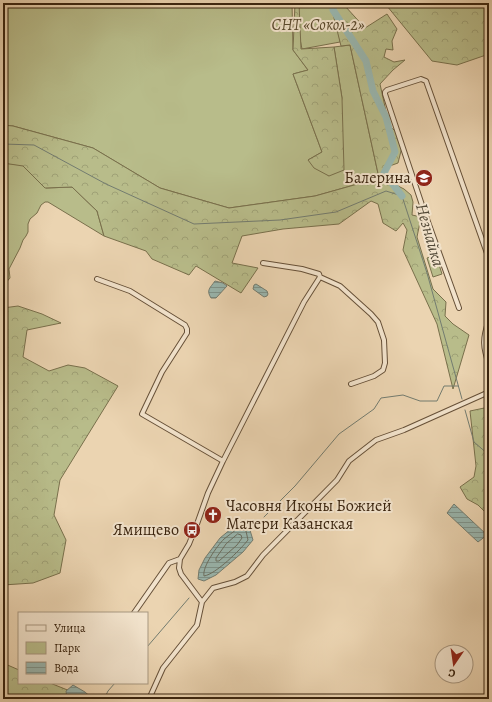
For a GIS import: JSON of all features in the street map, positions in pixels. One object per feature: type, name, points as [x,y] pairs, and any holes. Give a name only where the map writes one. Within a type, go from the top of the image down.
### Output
[{"type":"street","points":[[459,308],[418,194],[385,94],[387,90],[421,79],[426,81],[489,259]]},
{"type":"street","points":[[263,263],[319,274],[320,277],[340,286],[378,322],[384,340],[385,363],[383,370],[374,376],[351,384]]},
{"type":"street","points":[[202,602],[181,574],[179,568],[180,559],[189,544],[208,493],[223,461],[304,302],[320,277]]},
{"type":"street","points":[[97,279],[130,291],[185,326],[187,330],[186,333],[162,372],[142,414],[223,461]]},
{"type":"street","points":[[489,320],[484,342],[489,365]]},
{"type":"street","points":[[149,699],[164,668],[198,625],[202,602],[213,588],[234,582],[247,576],[263,555],[337,480],[349,461],[376,440],[404,430],[489,392]]},
{"type":"street","points":[[135,612],[169,563],[180,559]]},
{"type":"green space","points":[[3,3],[292,3],[293,50],[308,70],[293,74],[322,152],[308,160],[329,176],[342,98],[334,47],[350,45],[379,178],[315,196],[229,208],[160,188],[93,148],[13,126],[3,125]]},
{"type":"green space","points":[[295,3],[299,3],[301,49],[334,47],[342,98],[344,170],[329,176],[314,168],[308,160],[322,152],[293,74],[308,70],[293,50]]},
{"type":"green space","name":"СНТ «Сокол-2»","points":[[298,3],[335,3],[340,42],[302,49],[298,29]]},
{"type":"green space","points":[[332,3],[347,3],[345,6],[365,28],[387,14],[397,29],[392,41],[393,50],[386,49],[384,57],[394,62],[405,60],[380,84],[389,125],[398,134],[402,147],[398,163],[384,168],[396,185],[411,195],[413,202],[412,215],[421,217],[417,237],[433,289],[446,302],[445,316],[453,324],[469,335],[453,389],[437,324],[403,250],[407,230],[403,223],[396,231],[383,223],[378,204],[371,201],[339,224],[283,229],[242,236],[232,263],[258,268],[241,293],[196,266],[189,275],[152,259],[146,251],[104,236],[97,211],[72,187],[45,188],[23,166],[3,163],[3,125],[13,126],[93,148],[160,188],[229,208],[315,196],[379,178],[350,45],[341,46],[333,14]]},
{"type":"green space","points":[[380,3],[489,3],[489,54],[457,65],[432,61],[387,6]]},
{"type":"green space","points":[[3,163],[23,165],[46,188],[72,187],[97,211],[104,236],[48,202],[45,202],[41,205],[37,213],[30,219],[28,224],[28,232],[9,269],[10,278],[3,286]]},
{"type":"green space","points":[[436,255],[442,274],[433,277],[427,258]]},
{"type":"green space","points":[[18,306],[42,314],[61,323],[27,330],[23,357],[49,371],[68,365],[85,368],[118,386],[60,480],[54,515],[66,540],[60,573],[33,583],[3,585],[3,308]]},
{"type":"green space","points":[[489,407],[489,516],[478,505],[467,499],[460,487],[474,477],[476,466],[470,411]]},
{"type":"green space","points":[[3,663],[18,670],[18,684],[52,684],[90,699],[3,699]]},
{"type":"water","points":[[215,281],[223,283],[227,286],[216,298],[211,298],[209,291],[210,287]]},
{"type":"water","points":[[256,284],[267,291],[267,296],[264,297],[253,289],[254,285]]},
{"type":"water","points":[[454,504],[487,535],[478,542],[447,513]]},
{"type":"water","points":[[237,524],[249,527],[253,540],[243,552],[216,575],[204,581],[198,579],[199,570],[205,558],[220,538]]},
{"type":"water","points":[[73,685],[93,699],[67,699],[66,691]]},
{"type":"waterway","name":"Незнайка","points":[[334,3],[333,10],[366,61],[373,91],[386,117],[395,152],[384,173],[402,196]]},
{"type":"waterway","points":[[3,144],[34,145],[106,184],[194,224],[280,220],[336,212],[386,191],[402,196],[427,273],[462,399]]},
{"type":"waterway","points":[[264,517],[295,486],[339,434],[374,409],[381,398],[403,395],[420,401],[437,401],[444,386],[458,386]]},
{"type":"waterway","name":"Незнайка","points":[[465,410],[474,442],[489,455]]},
{"type":"waterway","points":[[148,646],[189,598]]},
{"type":"waterway","points":[[104,699],[114,684]]},
{"type":"place","name":"Балерина","points":[[424,178]]},
{"type":"place","name":"Часовня Иконы Божией Матери Казанская","points":[[213,515]]},
{"type":"place","name":"Ямищево","points":[[192,530]]}]
